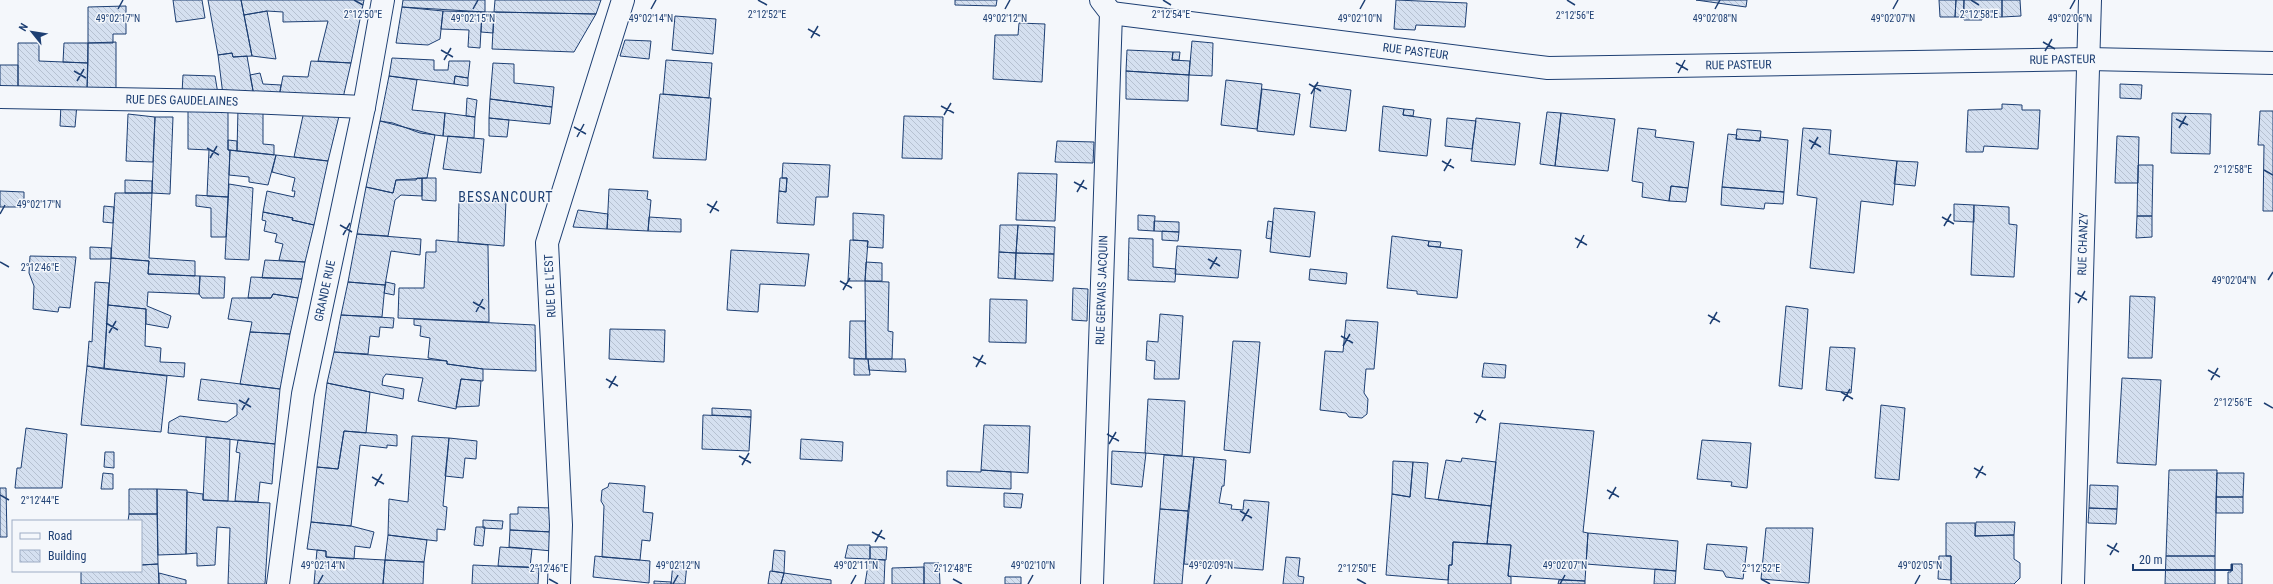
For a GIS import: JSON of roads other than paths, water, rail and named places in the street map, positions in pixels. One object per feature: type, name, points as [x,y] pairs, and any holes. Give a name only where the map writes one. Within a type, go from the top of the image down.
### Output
[{"type":"street","name":"GRANDE RUE","points":[[278,584],[303,394],[364,107],[383,0]]},
{"type":"street","name":"RUE DE L'EST","points":[[559,584],[561,525],[547,243],[623,0]]},
{"type":"street","name":"RUE CHANZY","points":[[2073,584],[2090,0]]},
{"type":"street","name":"RUE PASTEUR","points":[[1106,6],[1548,68],[2089,59],[2273,63]]},
{"type":"street","name":"RUE GERVAIS JACQUIN","points":[[1092,584],[1106,6]]},
{"type":"street","name":"RUE DES GAUDELAINES","points":[[0,96],[222,101],[364,107]]},
{"type":"district","name":"BESSANCOURT","points":[[506,197]]}]
